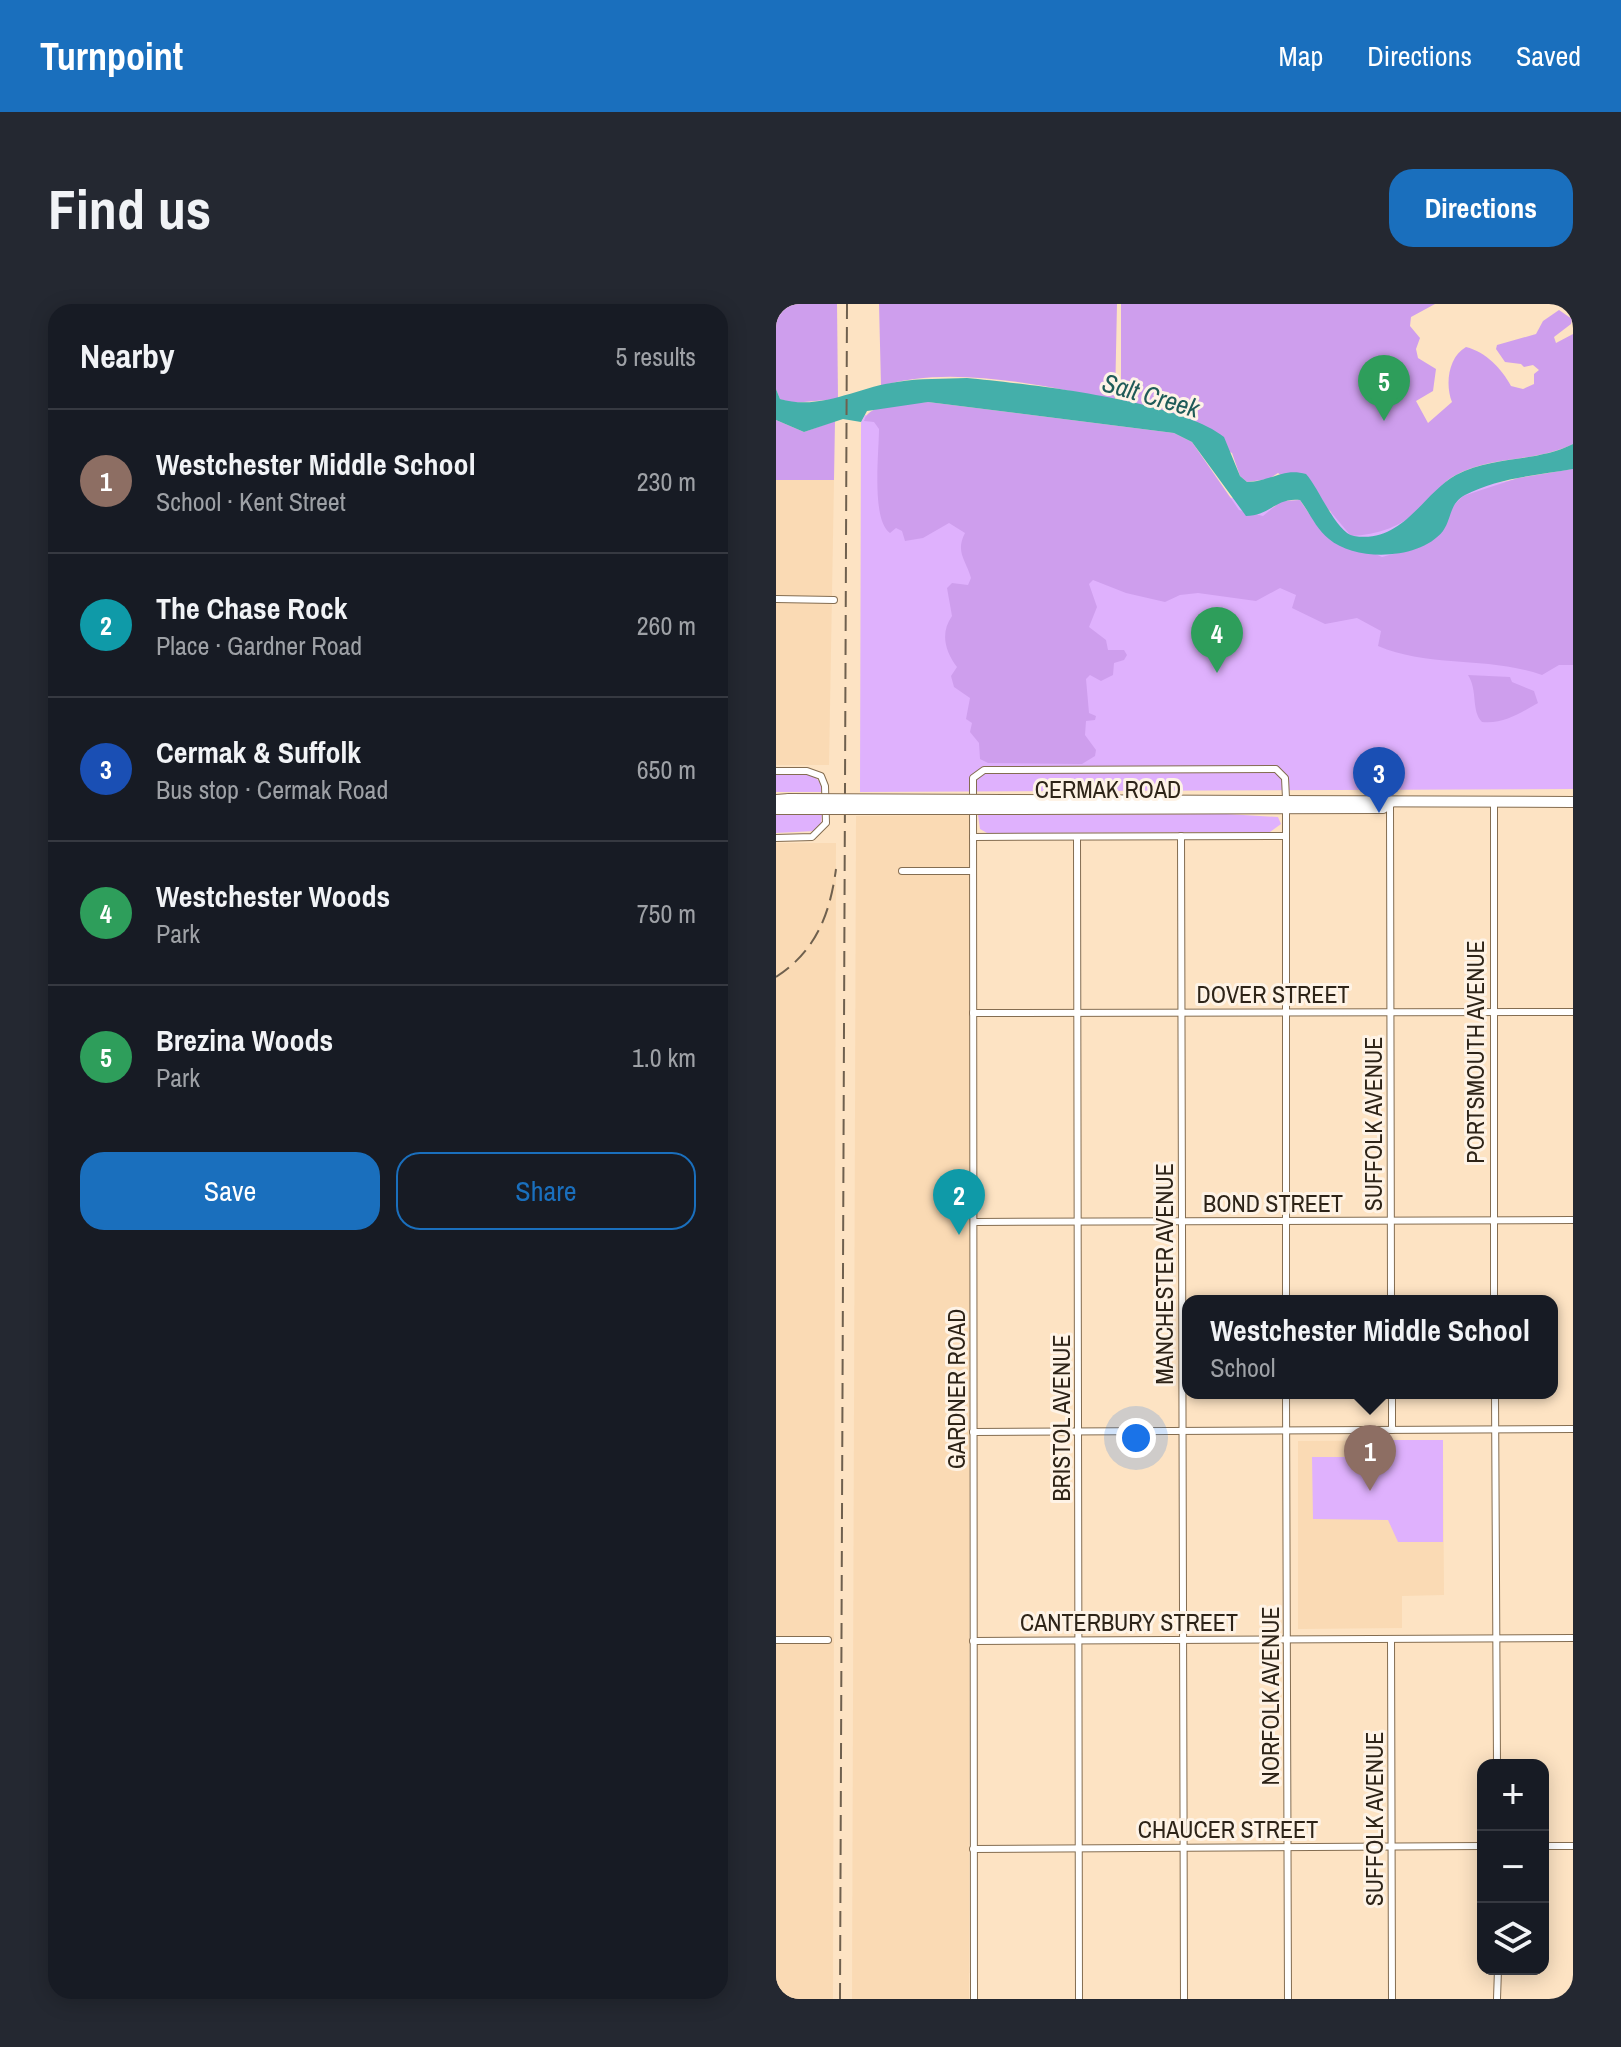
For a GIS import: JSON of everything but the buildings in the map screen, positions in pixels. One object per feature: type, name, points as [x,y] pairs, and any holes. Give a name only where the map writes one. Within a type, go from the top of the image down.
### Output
[{"type":"main road","name":"CERMAK ROAD","points":[[776,800],[789,804],[1286,803],[1383,808],[1390,803],[1573,802]]},
{"type":"main road","name":"CERMAK ROAD","points":[[776,809],[789,804]]},
{"type":"street","points":[[776,599],[834,600]]},
{"type":"street","name":"CERMAK ROAD","points":[[973,778],[984,770],[1276,769],[1285,778],[1286,803]]},
{"type":"street","points":[[776,771],[813,771],[821,776],[825,786],[826,823],[812,837],[776,838]]},
{"type":"street","name":"GARDNER ROAD","points":[[973,778],[974,1999]]},
{"type":"street","name":"PORTSMOUTH AVENUE","points":[[1494,802],[1494,1295]]},
{"type":"street","points":[[1286,803],[1286,1295]]},
{"type":"street","name":"SUFFOLK AVENUE","points":[[1390,803],[1391,1295]]},
{"type":"street","name":"MANCHESTER AVENUE","points":[[1181,836],[1184,1999]]},
{"type":"street","name":"CERMAK ROAD","points":[[973,837],[1286,836]]},
{"type":"street","name":"BRISTOL AVENUE","points":[[1077,837],[1079,1999]]},
{"type":"street","points":[[902,871],[973,871]]},
{"type":"street","name":"DOVER STREET","points":[[973,1013],[1573,1012]]},
{"type":"street","name":"BOND STREET","points":[[974,1222],[1573,1220]]},
{"type":"street","name":"NORFOLK AVENUE","points":[[1286,1399],[1288,1999]]},
{"type":"street","points":[[1392,1399],[1392,1430]]},
{"type":"street","points":[[1495,1399],[1497,1759]]},
{"type":"street","points":[[973,1432],[1573,1429]]},
{"type":"street","name":"CANTERBURY STREET","points":[[973,1641],[1573,1638]]},
{"type":"street","name":"SUFFOLK AVENUE","points":[[1391,1639],[1392,1999]]},
{"type":"street","points":[[776,1640],[828,1640]]},
{"type":"street","name":"CHAUCER STREET","points":[[973,1849],[1477,1846]]},
{"type":"street","points":[[1549,1846],[1573,1846]]},
{"type":"street","points":[[1497,1999],[1498,1975]]},
{"type":"shaded area","points":[[776,304],[837,304],[838,399],[792,403],[780,399],[776,389]]},
{"type":"shaded area","points":[[879,304],[1117,304],[1115,400],[1028,384],[967,377],[908,380],[881,386]]},
{"type":"shaded area","points":[[1121,304],[1435,304],[1411,317],[1410,326],[1420,338],[1416,349],[1418,358],[1436,369],[1433,391],[1416,401],[1428,423],[1452,402],[1449,388],[1452,364],[1466,347],[1493,362],[1511,386],[1523,389],[1534,384],[1534,374],[1539,370],[1533,365],[1524,367],[1505,362],[1496,349],[1497,345],[1536,334],[1543,321],[1559,310],[1572,319],[1571,324],[1554,337],[1556,343],[1573,334],[1573,444],[1544,454],[1468,469],[1446,481],[1420,510],[1402,522],[1383,531],[1351,536],[1330,511],[1278,473],[1269,479],[1247,482],[1240,476],[1232,453],[1121,402]]},
{"type":"shaded area","points":[[928,402],[1174,433],[1192,442],[1239,510],[1263,516],[1281,501],[1300,500],[1318,527],[1382,557],[1408,550],[1447,521],[1450,509],[1463,496],[1518,478],[1573,469],[1573,665],[1559,665],[1542,675],[1522,669],[1398,653],[1378,646],[1381,631],[1357,618],[1325,624],[1292,608],[1296,595],[1280,588],[1256,601],[1198,593],[1180,595],[1165,602],[1126,593],[1093,580],[1089,584],[1097,607],[1089,627],[1106,640],[1108,650],[1124,650],[1127,655],[1124,660],[1114,663],[1113,675],[1101,681],[1090,675],[1086,679],[1089,713],[1096,716],[1095,720],[1086,721],[1085,735],[1096,750],[1095,756],[1082,764],[988,763],[980,759],[979,743],[970,732],[972,723],[966,719],[970,698],[954,687],[951,676],[957,667],[949,655],[945,635],[952,616],[947,588],[952,583],[968,585],[971,578],[961,551],[965,533],[949,523],[923,538],[905,541],[902,531],[896,528],[890,533],[884,526],[878,501],[879,429],[874,422],[864,421],[867,415],[882,407]]},
{"type":"shaded area","points":[[865,415],[1312,516],[1573,469],[1573,789],[860,792],[861,422]]},
{"type":"shaded area","points":[[776,420],[804,432],[835,421],[834,480],[776,480]]},
{"type":"shaded area","points":[[776,480],[834,480],[829,765],[776,765]]},
{"type":"shaded area","points":[[1468,675],[1510,677],[1512,682],[1534,691],[1538,703],[1505,720],[1482,722]]},
{"type":"shaded area","points":[[776,774],[813,775],[820,782],[822,792],[776,792]]},
{"type":"shaded area","points":[[822,814],[821,825],[815,831],[776,833],[776,815]]},
{"type":"shaded area","points":[[1227,814],[1278,817],[1281,824],[1270,832],[987,833],[980,829],[978,815]]},
{"type":"shaded area","points":[[969,815],[969,1999],[852,1999],[856,816]]},
{"type":"shaded area","points":[[776,843],[836,843],[833,1999],[776,1999]]},
{"type":"shaded area","points":[[1349,1440],[1443,1440],[1443,1542],[1398,1542],[1388,1520],[1313,1519],[1312,1457],[1349,1457]]},
{"type":"shaded area","points":[[1443,1440],[1444,1595],[1402,1596],[1402,1628],[1298,1629],[1298,1441]]},
{"type":"water","name":"Salt Creek","points":[[967,378],[1101,396],[1173,413],[1202,424],[1224,437],[1240,476],[1247,482],[1290,472],[1306,474],[1334,519],[1354,536],[1371,536],[1399,525],[1444,483],[1485,464],[1544,454],[1573,444],[1573,469],[1518,478],[1477,489],[1456,503],[1443,531],[1433,541],[1404,552],[1371,554],[1355,552],[1329,539],[1300,500],[1285,501],[1261,513],[1246,516],[1192,442],[1174,433],[928,402],[867,411],[861,422],[843,419],[804,432],[776,420],[776,389],[780,399],[810,402],[897,382]]},
{"type":"railway","points":[[840,1999],[847,304]]},
{"type":"railway","points":[[776,977],[801,955],[819,930],[830,901],[836,869]]},
{"type":"place","name":"Brezina Woods","points":[[1384,421]]},
{"type":"place","name":"Westchester Woods","points":[[1217,673]]},
{"type":"place","name":"Cermak & Suffolk","points":[[1379,813]]},
{"type":"place","name":"The Chase Rock","points":[[959,1235]]},
{"type":"place","name":"Westchester Middle School","points":[[1370,1491]]}]
